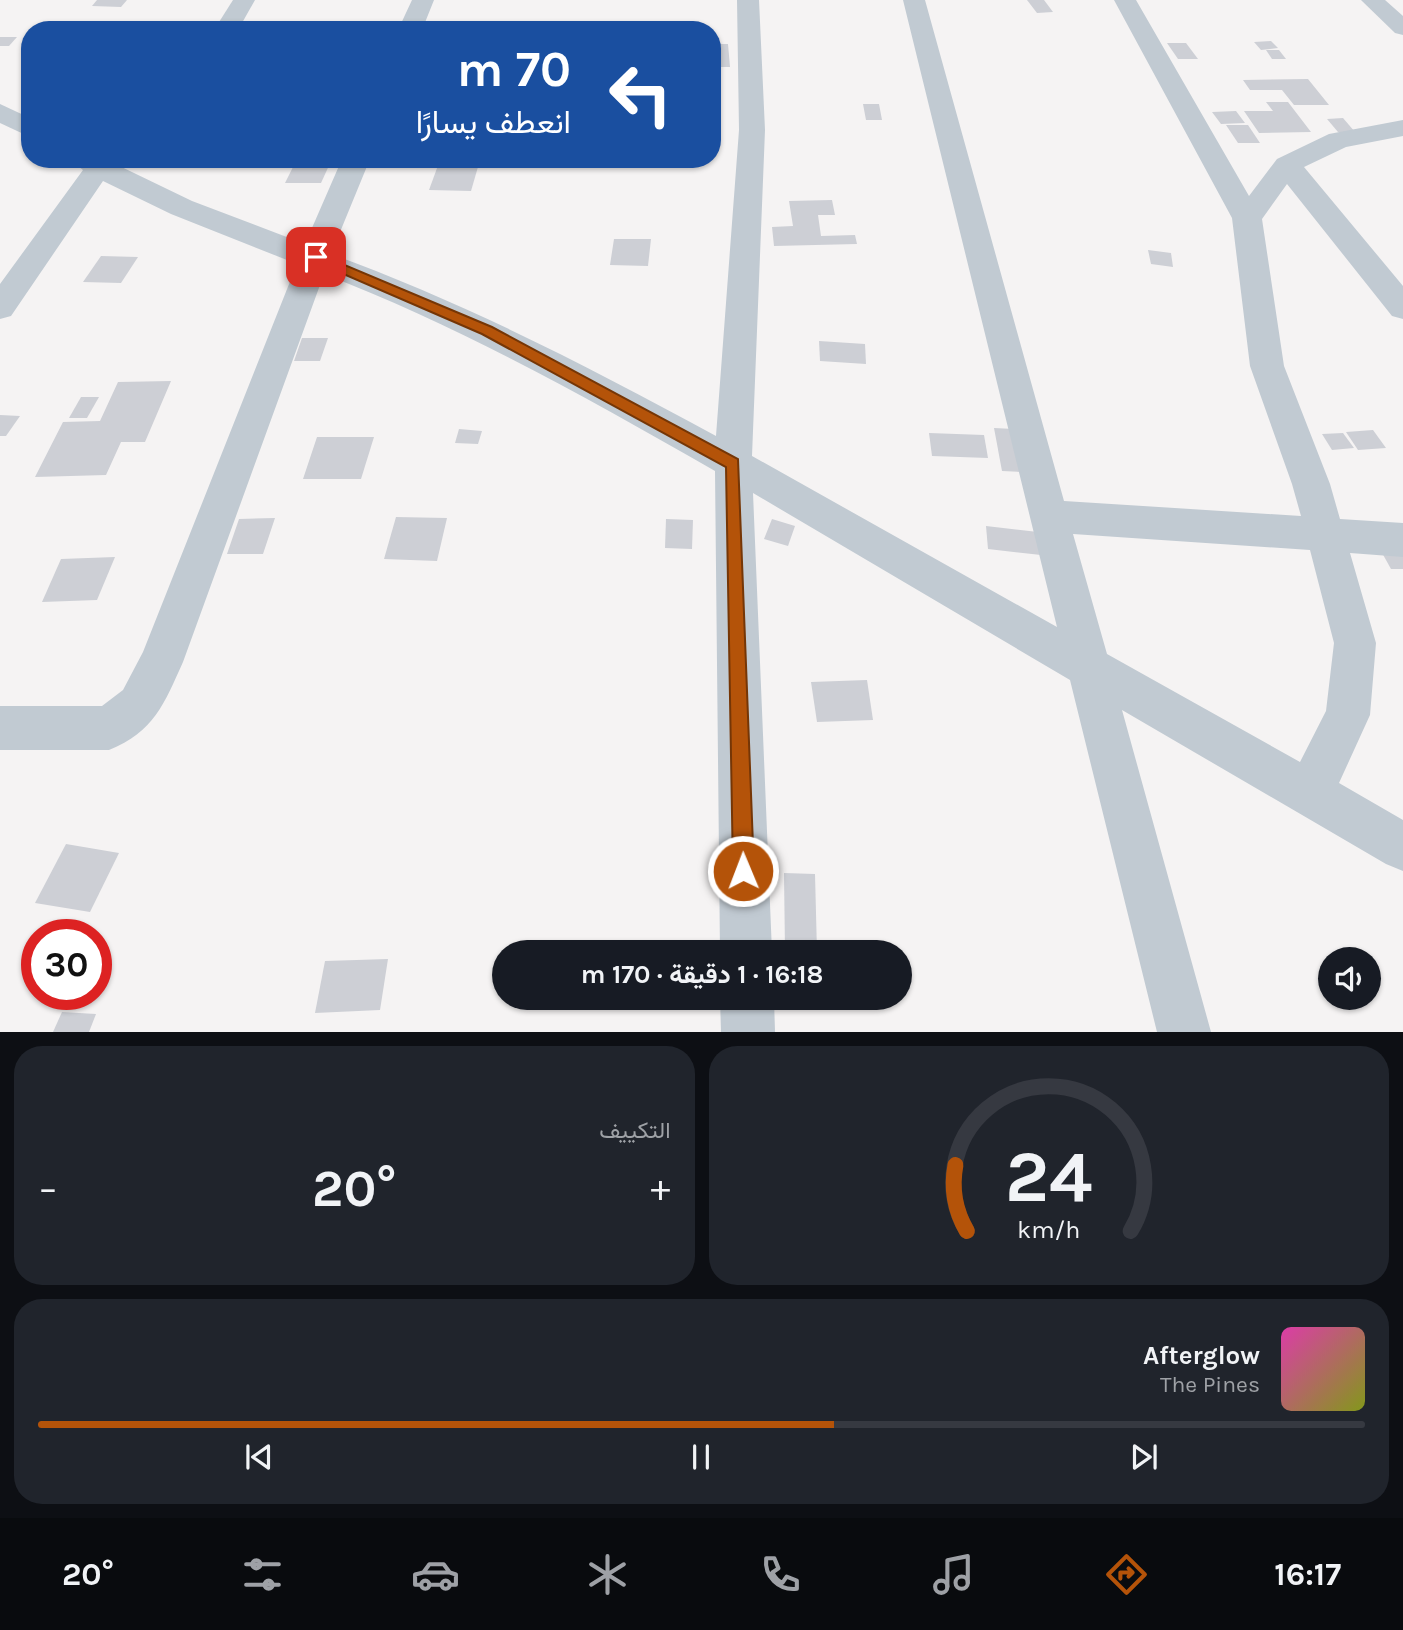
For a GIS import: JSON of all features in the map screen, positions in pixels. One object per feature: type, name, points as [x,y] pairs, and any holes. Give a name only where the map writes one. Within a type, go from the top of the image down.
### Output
[{"type":"street","points":[[231,21],[244,0]]},
{"type":"street","points":[[414,21],[423,0]]},
{"type":"street","points":[[746,940],[733,463],[752,130],[748,0]]},
{"type":"street","points":[[914,0],[1185,1031]]},
{"type":"street","points":[[1125,0],[1247,218],[1267,366],[1311,484],[1355,643],[1348,715],[1310,792]]},
{"type":"street","points":[[1372,0],[1403,28]]},
{"type":"street","points":[[0,112],[21,124]]},
{"type":"street","points":[[1247,218],[1287,165],[1338,140],[1403,128]]},
{"type":"street","points":[[1287,165],[1403,308]]},
{"type":"street","points":[[0,308],[105,168]]},
{"type":"street","points":[[111,168],[251,234],[316,257],[487,330],[733,463],[1403,847]]},
{"type":"street","points":[[0,728],[109,729],[139,705],[161,662],[352,168]]},
{"type":"street","points":[[1049,516],[1325,537],[1403,540]]},
{"type":"street","points":[[747,1010],[748,1031]]},
{"type":"building","points":[[97,0],[127,0],[121,7],[92,6]]},
{"type":"building","points":[[1027,0],[1044,0],[1053,12],[1037,13]]},
{"type":"building","points":[[0,37],[17,37],[9,46],[0,46]]},
{"type":"building","points":[[1271,41],[1278,48],[1261,50],[1254,42]]},
{"type":"building","points":[[1167,43],[1186,43],[1198,59],[1178,59]]},
{"type":"building","points":[[721,44],[728,44],[730,67],[721,67]]},
{"type":"building","points":[[1266,50],[1279,50],[1286,59],[1272,59]]},
{"type":"building","points":[[1308,79],[1329,105],[1294,105],[1282,90],[1250,90],[1243,80]]},
{"type":"building","points":[[1266,102],[1288,102],[1311,132],[1259,133],[1244,111],[1273,111]]},
{"type":"building","points":[[863,104],[879,104],[882,120],[866,120]]},
{"type":"building","points":[[1236,111],[1245,123],[1221,124],[1212,112]]},
{"type":"building","points":[[1343,118],[1355,132],[1338,132],[1327,119]]},
{"type":"building","points":[[1226,125],[1248,125],[1260,143],[1238,143]]},
{"type":"building","points":[[292,168],[328,168],[321,183],[285,183]]},
{"type":"building","points":[[437,168],[478,168],[471,191],[429,190]]},
{"type":"building","points":[[832,200],[835,215],[818,215],[821,236],[855,235],[857,244],[774,246],[772,227],[793,226],[789,201]]},
{"type":"building","points":[[614,239],[651,239],[648,266],[610,265]]},
{"type":"building","points":[[1148,250],[1171,253],[1173,267],[1151,264]]},
{"type":"building","points":[[101,256],[138,257],[121,283],[83,282]]},
{"type":"building","points":[[302,338],[328,338],[320,361],[294,361]]},
{"type":"building","points":[[819,341],[865,344],[866,364],[820,361]]},
{"type":"building","points":[[171,381],[145,442],[121,442],[106,475],[35,477],[63,422],[100,421],[118,382]]},
{"type":"building","points":[[81,397],[99,397],[87,418],[69,418]]},
{"type":"building","points":[[0,415],[20,416],[6,436],[0,436]]},
{"type":"building","points":[[994,428],[1014,429],[1023,472],[1002,471]]},
{"type":"building","points":[[459,429],[482,431],[478,444],[455,443]]},
{"type":"building","points":[[1373,430],[1386,448],[1358,450],[1346,432]]},
{"type":"building","points":[[929,433],[984,435],[988,458],[932,456]]},
{"type":"building","points":[[1343,433],[1354,448],[1332,450],[1322,434]]},
{"type":"building","points":[[317,437],[374,437],[361,479],[303,479]]},
{"type":"building","points":[[396,517],[447,518],[437,561],[384,559]]},
{"type":"building","points":[[275,518],[263,554],[227,554],[239,519]]},
{"type":"building","points":[[666,519],[693,520],[692,549],[665,548]]},
{"type":"building","points":[[772,519],[795,526],[788,546],[764,539]]},
{"type":"building","points":[[986,526],[1038,532],[1041,555],[988,549]]},
{"type":"building","points":[[1403,550],[1403,569],[1391,569],[1381,551]]},
{"type":"building","points":[[115,557],[97,600],[42,602],[61,559]]},
{"type":"building","points":[[867,680],[873,720],[817,722],[811,682]]},
{"type":"building","points":[[66,844],[119,853],[90,912],[35,903]]},
{"type":"building","points":[[784,873],[815,874],[817,940],[785,940]]},
{"type":"building","points":[[388,959],[380,1010],[315,1013],[325,961]]},
{"type":"building","points":[[62,1012],[96,1014],[89,1032],[53,1032]]},
{"type":"route","points":[[316,257],[487,330],[733,463],[743,871]]}]
